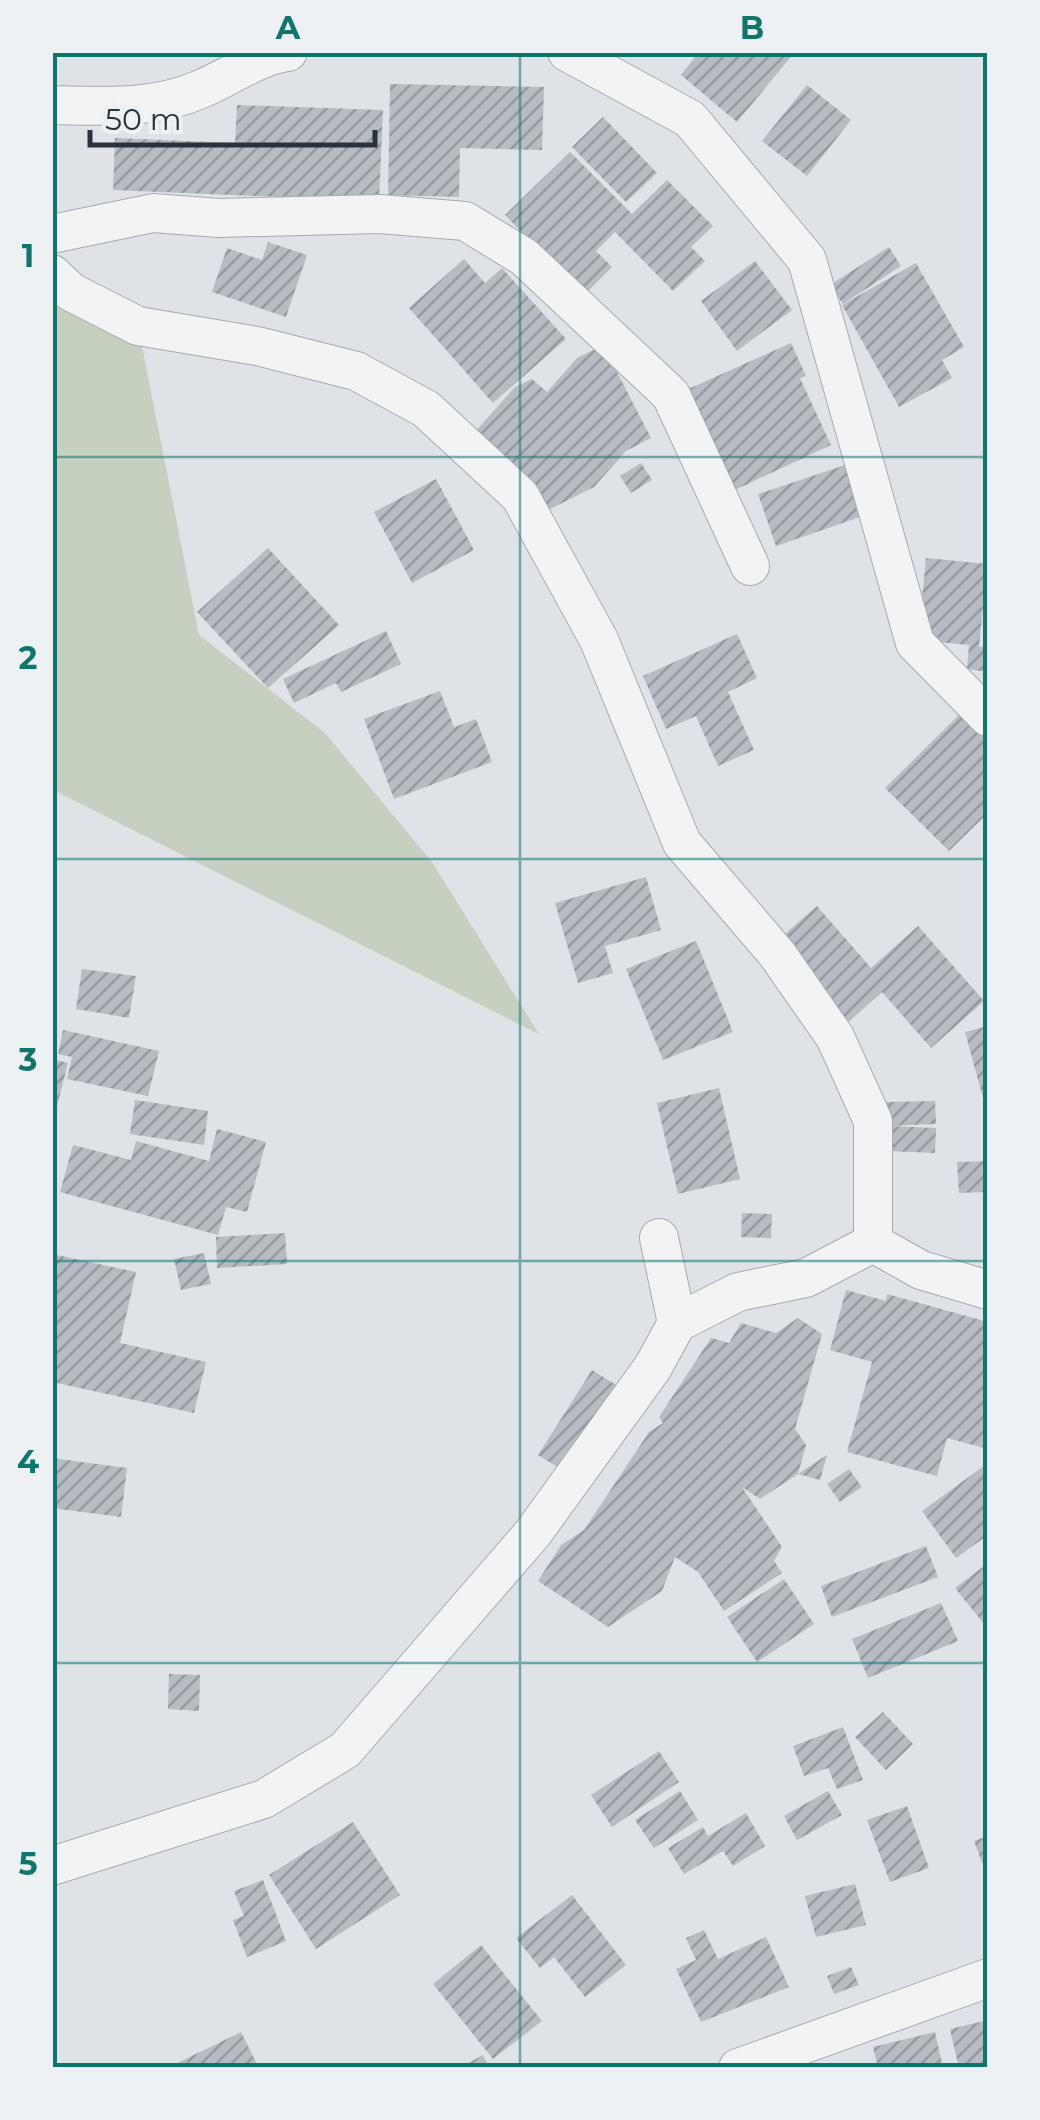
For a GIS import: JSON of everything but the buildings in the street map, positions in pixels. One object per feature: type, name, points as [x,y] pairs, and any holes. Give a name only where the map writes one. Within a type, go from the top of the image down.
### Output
[{"type":"street","points":[[52,105],[146,106],[198,91],[271,54],[288,52]]},
{"type":"street","points":[[567,52],[690,119],[807,260],[915,643],[988,718]]},
{"type":"street","points":[[52,234],[154,212],[220,218],[380,214],[465,221],[524,257],[672,395],[750,566]]},
{"type":"street","points":[[52,274],[71,292],[138,326],[257,346],[356,370],[426,408],[520,496],[599,640],[682,843],[777,954],[835,1037],[873,1121],[873,1243]]},
{"type":"street","points":[[659,1238],[677,1324]]},
{"type":"street","points":[[873,1243],[921,1270],[988,1290]]},
{"type":"street","points":[[52,1866],[264,1799],[345,1750],[533,1533],[653,1367],[677,1324],[738,1292],[806,1278],[873,1243]]},
{"type":"street","points":[[738,2068],[988,1978]]},
{"type":"green space","points":[[52,274],[138,326],[199,635],[325,733],[432,862],[539,1034],[53,790]]}]
